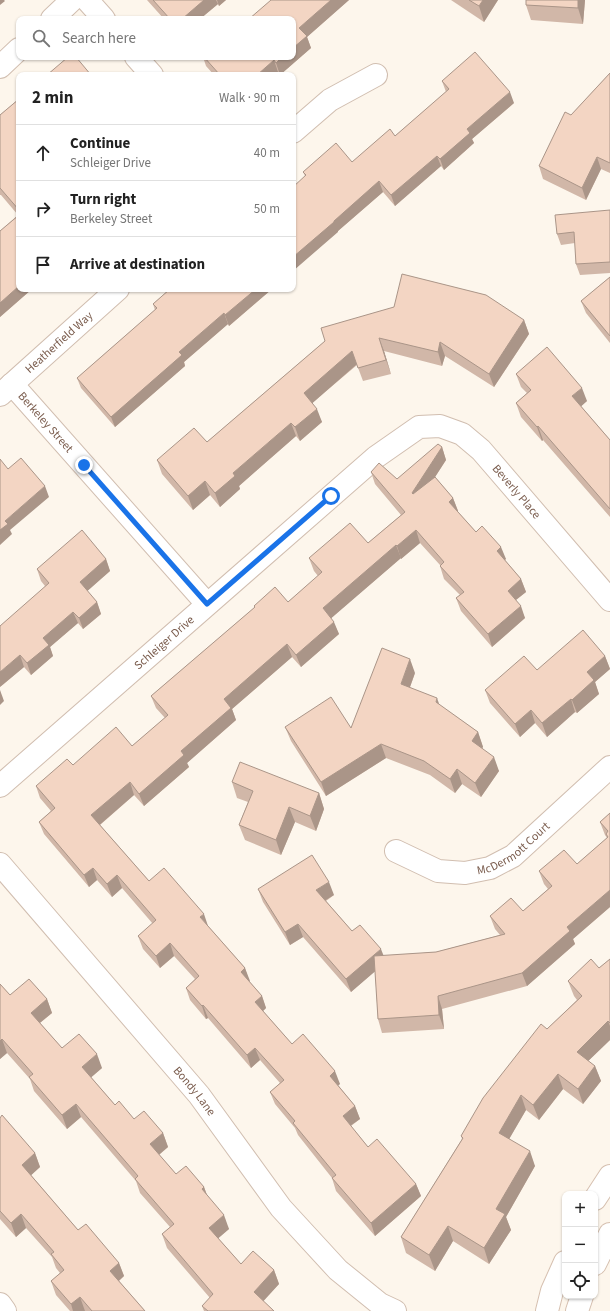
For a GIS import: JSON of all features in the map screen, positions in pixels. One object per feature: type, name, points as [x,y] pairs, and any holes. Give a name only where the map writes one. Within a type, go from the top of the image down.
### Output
[{"type":"street","points":[[55,16],[72,0]]},
{"type":"street","points":[[87,0],[101,16]]},
{"type":"street","points":[[0,67],[16,52]]},
{"type":"street","points":[[139,60],[149,72]]},
{"type":"street","points":[[296,129],[330,100],[376,75]]},
{"type":"street","name":"Heatherfield Way","points":[[6,390],[115,292]]},
{"type":"street","name":"Berkeley Street","points":[[6,390],[207,604]]},
{"type":"street","name":"Beverly Place","points":[[403,439],[419,427],[440,426],[462,434],[481,450],[610,600]]},
{"type":"street","name":"Schleiger Drive","points":[[0,786],[376,457],[403,439]]},
{"type":"street","name":"McDermott Court","points":[[396,851],[438,871],[465,873],[490,868],[513,856],[610,767]]},
{"type":"street","name":"Bondy Lane","points":[[0,864],[199,1095],[281,1208],[338,1270],[380,1304],[394,1311]]},
{"type":"street","points":[[598,1194],[610,1176]]},
{"type":"street","points":[[596,1263],[610,1234]]},
{"type":"street","points":[[547,1311],[552,1291],[565,1263]]},
{"type":"street","points":[[577,1311],[581,1299]]},
{"type":"street","points":[[0,1304],[5,1311]]},
{"type":"building","points":[[153,0],[204,0],[185,16],[167,16]]},
{"type":"building","points":[[271,0],[331,0],[299,28],[307,36],[296,45],[296,16],[252,16]]},
{"type":"building","points":[[469,0],[483,0],[479,6]]},
{"type":"building","points":[[526,0],[578,0],[578,8],[526,5]]},
{"type":"building","points":[[475,52],[510,92],[467,129],[470,133],[440,159],[437,156],[391,195],[379,181],[296,254],[296,184],[306,175],[303,172],[336,143],[352,162],[390,129],[395,136],[449,89],[442,81]]},
{"type":"building","points":[[64,60],[78,60],[88,72],[50,72]]},
{"type":"building","points":[[207,60],[274,60],[260,72],[217,72]]},
{"type":"building","points":[[610,73],[610,163],[597,157],[582,188],[539,166],[565,112],[571,115]]},
{"type":"building","points":[[16,102],[16,207],[0,188],[0,115]]},
{"type":"building","points":[[610,210],[610,262],[576,264],[574,232],[557,234],[555,215]]},
{"type":"building","points":[[16,218],[16,289],[0,303],[0,231]]},
{"type":"building","points":[[402,274],[486,295],[524,320],[489,374],[440,342],[438,352],[379,338],[386,360],[358,368],[352,351],[304,393],[317,409],[295,427],[291,423],[233,473],[235,476],[215,493],[205,481],[188,496],[157,460],[194,428],[207,442],[325,341],[321,328],[394,307]]},
{"type":"building","points":[[610,277],[610,336],[581,301]]},
{"type":"building","points":[[167,292],[252,292],[225,315],[224,313],[179,352],[182,355],[111,417],[77,378],[157,308],[153,304]]},
{"type":"building","points":[[547,347],[582,388],[572,396],[610,440],[610,509],[516,403],[531,390],[516,374]]},
{"type":"building","points":[[438,444],[442,447],[412,493],[413,494],[435,477],[453,498],[449,502],[476,532],[482,526],[501,547],[497,551],[521,579],[508,591],[521,606],[488,634],[456,598],[464,592],[440,566],[444,562],[416,530],[397,546],[396,545],[323,608],[334,622],[296,655],[287,644],[224,699],[231,708],[181,751],[184,755],[139,794],[130,782],[91,815],[149,881],[164,868],[204,914],[200,917],[245,968],[241,972],[262,996],[255,1002],[292,1044],[303,1034],[335,1071],[330,1076],[355,1106],[343,1116],[368,1147],[377,1139],[416,1184],[371,1223],[332,1178],[336,1175],[293,1123],[295,1121],[270,1092],[284,1080],[255,1048],[247,1055],[186,988],[199,976],[170,943],[156,956],[138,936],[156,920],[117,875],[107,884],[93,868],[84,875],[39,822],[55,808],[36,786],[67,759],[73,765],[116,727],[132,746],[168,715],[151,696],[255,607],[254,606],[275,587],[288,602],[322,572],[309,558],[350,523],[368,543],[405,512],[371,472],[379,463],[397,479]]},
{"type":"building","points":[[21,458],[45,486],[5,521],[8,524],[0,530],[0,459],[8,469]]},
{"type":"building","points":[[82,530],[106,559],[80,582],[97,602],[79,618],[73,612],[43,638],[49,645],[27,663],[20,655],[0,672],[0,626],[49,583],[37,569]]},
{"type":"building","points":[[583,630],[605,656],[587,672],[594,680],[572,700],[571,699],[542,723],[531,710],[515,724],[485,690],[524,656],[537,670]]},
{"type":"building","points":[[382,648],[410,659],[401,684],[437,698],[436,702],[478,732],[472,741],[494,757],[475,783],[457,769],[450,779],[424,761],[381,744],[321,782],[285,727],[331,697],[351,728]]},
{"type":"building","points":[[240,762],[319,793],[310,816],[289,807],[276,840],[239,825],[253,791],[232,782]]},
{"type":"building","points":[[610,813],[610,890],[567,927],[570,931],[522,973],[438,996],[439,1015],[378,1019],[374,956],[436,952],[505,934],[490,916],[511,898],[523,911],[552,886],[539,871],[564,850],[577,864],[608,837],[606,834],[608,831],[600,822]]},
{"type":"building","points":[[312,855],[329,882],[316,890],[352,931],[360,925],[381,949],[346,979],[298,924],[285,932],[258,889]]},
{"type":"building","points":[[591,959],[599,968],[610,959],[610,1023],[608,1021],[577,1052],[595,1066],[578,1089],[558,1074],[533,1105],[521,1095],[499,1133],[530,1151],[496,1209],[505,1214],[484,1248],[448,1226],[429,1255],[401,1237],[463,1138],[461,1136],[483,1098],[541,1024],[547,1029],[582,996],[568,981]]},
{"type":"building","points":[[29,979],[47,999],[31,1013],[62,1048],[79,1034],[97,1054],[82,1067],[115,1105],[119,1101],[134,1119],[144,1111],[163,1133],[150,1144],[176,1174],[186,1166],[204,1187],[202,1189],[224,1215],[209,1228],[241,1264],[253,1251],[274,1270],[254,1292],[274,1311],[208,1311],[202,1306],[213,1294],[162,1234],[174,1224],[135,1179],[138,1176],[76,1104],[62,1115],[29,1077],[33,1074],[2,1039],[0,1041],[0,984],[10,995]]},
{"type":"building","points":[[2,1115],[35,1153],[22,1165],[78,1230],[86,1224],[119,1263],[110,1271],[145,1311],[92,1311],[80,1297],[71,1304],[51,1281],[64,1270],[51,1254],[54,1252],[21,1214],[11,1223],[0,1211],[0,1118]]},
{"type":"route","points":[[84,465],[207,604],[331,496]]}]
